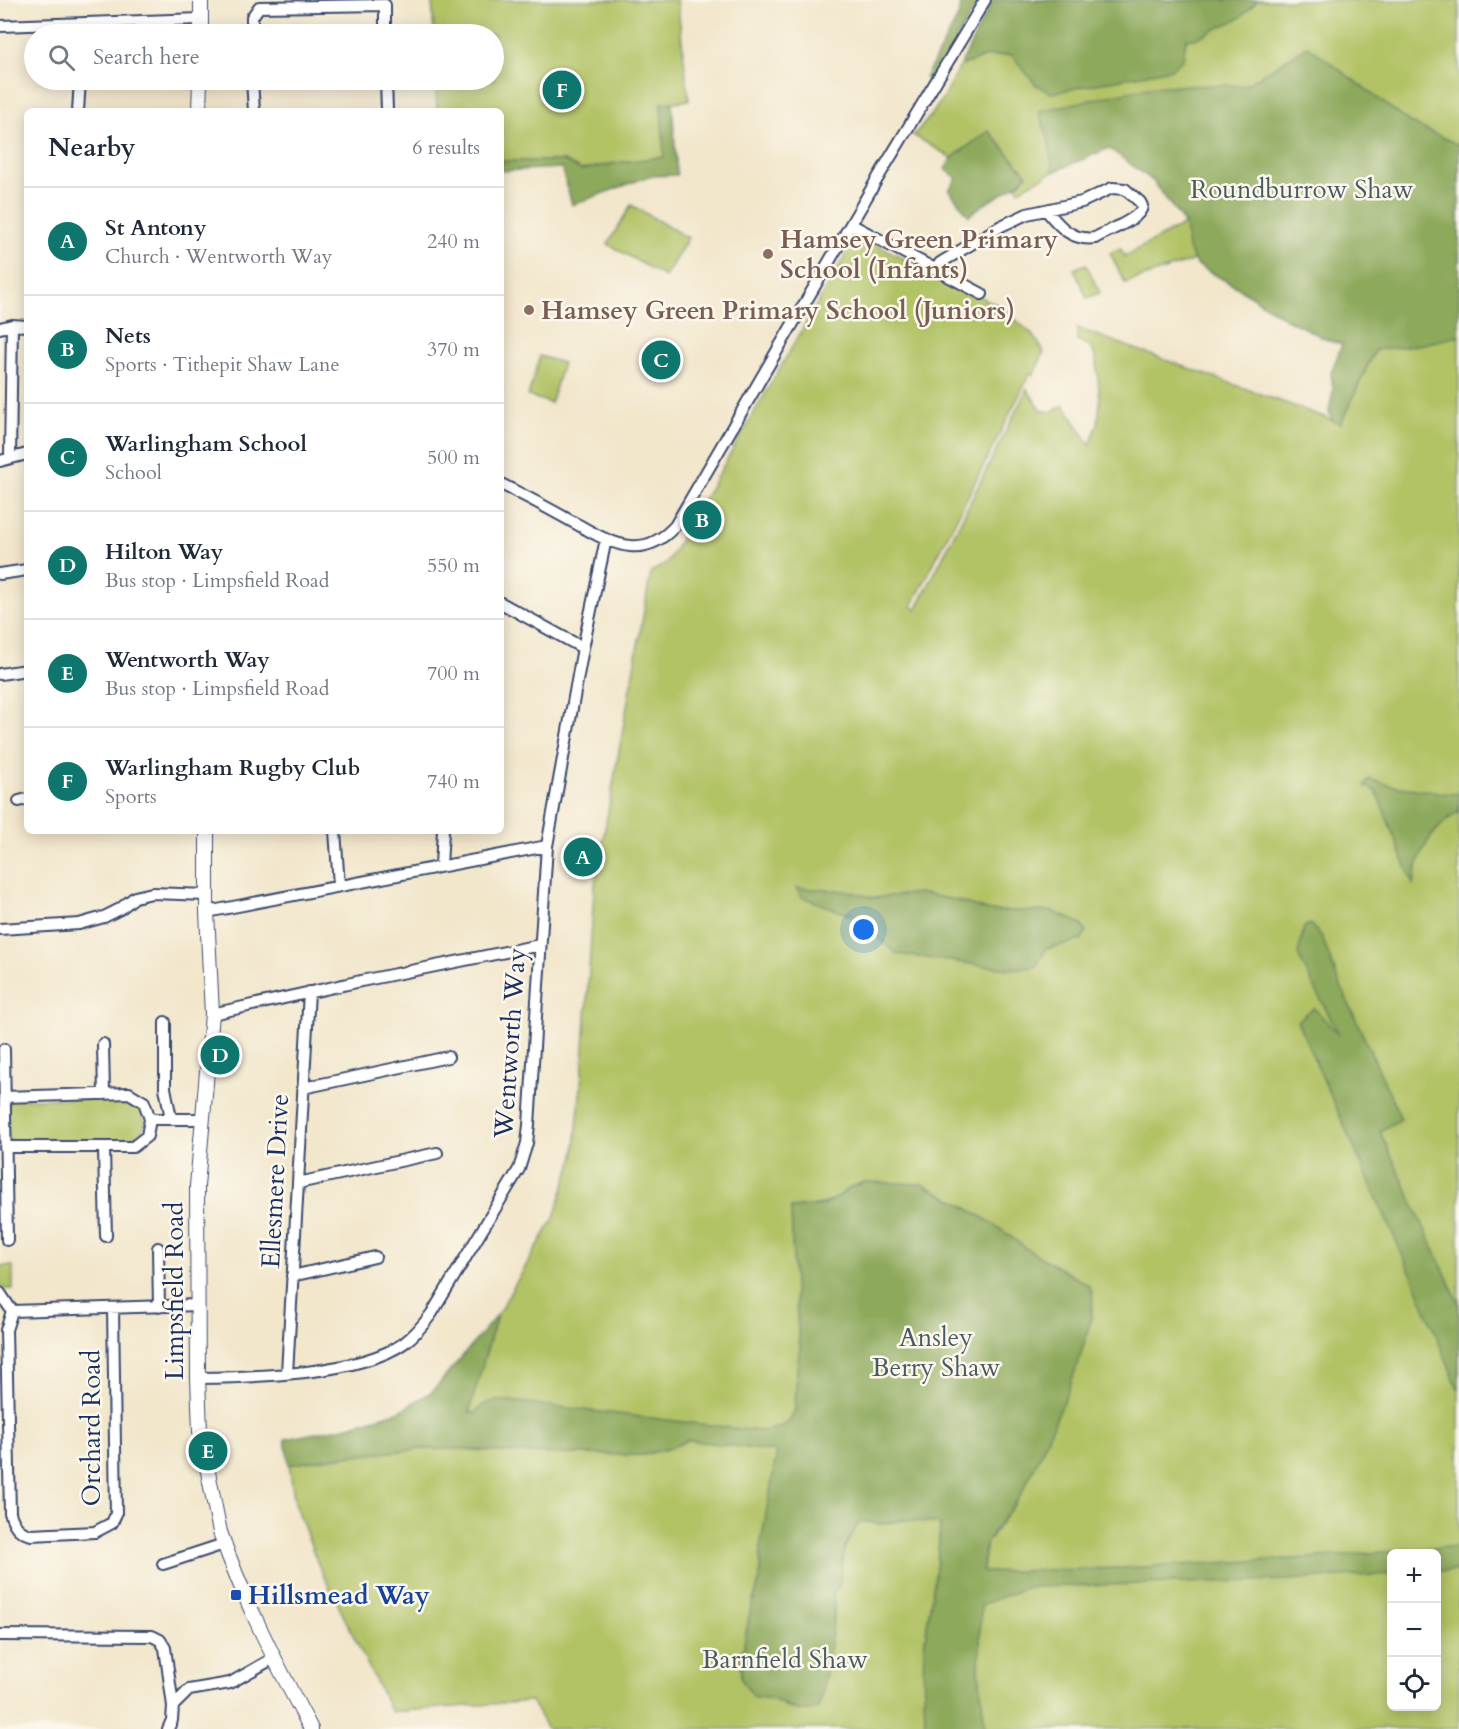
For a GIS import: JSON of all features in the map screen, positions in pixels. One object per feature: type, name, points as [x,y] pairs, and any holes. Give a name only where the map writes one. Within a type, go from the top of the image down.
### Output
[{"type":"main road","points":[[201,0],[201,24]]},
{"type":"main road","points":[[199,108],[200,90]]},
{"type":"main road","name":"Limpsfield Road","points":[[207,834],[207,912],[212,1014],[198,1186],[200,1432],[224,1545],[249,1608],[311,1729]]},
{"type":"street","points":[[504,486],[606,539],[629,546],[654,542],[667,535],[675,526],[985,0]]},
{"type":"street","points":[[252,24],[252,17],[259,6],[385,3],[385,24]]},
{"type":"street","points":[[147,24],[201,20]]},
{"type":"street","points":[[0,26],[24,27]]},
{"type":"street","points":[[78,108],[79,90]]},
{"type":"street","points":[[253,90],[254,108]]},
{"type":"street","points":[[386,90],[387,108]]},
{"type":"street","points":[[936,269],[940,264],[1001,226],[1027,214],[1082,202],[1112,188],[1125,189],[1142,206],[1140,214],[1132,220],[1089,239],[1068,234],[1047,211]]},
{"type":"street","points":[[852,225],[982,294]]},
{"type":"street","points":[[0,328],[12,325],[24,326]]},
{"type":"street","points":[[12,325],[5,460],[24,455]]},
{"type":"street","name":"Wentworth Way","points":[[198,1378],[287,1373],[358,1364],[373,1359],[403,1343],[424,1325],[432,1313],[519,1169],[527,1143],[547,846],[583,648],[606,539]]},
{"type":"street","points":[[0,574],[24,570]]},
{"type":"street","points":[[504,605],[583,648]]},
{"type":"street","points":[[0,674],[24,670]]},
{"type":"street","points":[[335,834],[339,885]]},
{"type":"street","points":[[441,865],[443,834]]},
{"type":"street","points":[[207,912],[547,846]]},
{"type":"street","points":[[0,929],[79,924],[104,917],[120,909],[135,897],[152,893],[207,896]]},
{"type":"street","points":[[212,1014],[540,945]]},
{"type":"street","name":"Ellesmere Drive","points":[[287,1373],[309,993]]},
{"type":"street","points":[[168,1028],[165,1088],[171,1118]]},
{"type":"street","points":[[103,1044],[105,1094]]},
{"type":"street","points":[[3,1049],[2,1123],[5,1148],[7,1240]]},
{"type":"street","points":[[303,1088],[448,1057]]},
{"type":"street","points":[[4,1097],[129,1093],[144,1102],[150,1119],[147,1136],[133,1148],[5,1148]]},
{"type":"street","points":[[150,1119],[203,1119]]},
{"type":"street","points":[[104,1149],[106,1236]]},
{"type":"street","points":[[298,1183],[437,1153]]},
{"type":"street","points":[[158,1248],[159,1307]]},
{"type":"street","points":[[292,1276],[375,1257]]},
{"type":"street","points":[[0,1293],[12,1311],[198,1305]]},
{"type":"street","name":"Orchard Road","points":[[12,1311],[6,1330],[10,1513],[18,1529],[31,1535],[95,1532],[112,1523],[116,1514],[113,1308]]},
{"type":"street","points":[[164,1564],[224,1545]]},
{"type":"street","points":[[0,1635],[153,1636],[160,1640],[165,1648],[171,1680],[173,1706],[172,1720],[168,1729]]},
{"type":"street","points":[[173,1706],[189,1690],[230,1683],[274,1658]]},
{"type":"street","points":[[171,1680],[189,1690]]},
{"type":"green space","points":[[432,0],[677,0],[689,100],[661,104],[665,157],[581,170],[564,161],[504,161],[504,108],[437,108],[436,90],[504,90],[504,24],[433,24]]},
{"type":"green space","points":[[962,0],[980,0],[931,81],[925,78],[958,17]]},
{"type":"green space","points":[[993,0],[1459,0],[1459,1729],[985,1729],[979,1671],[981,1581],[987,1542],[1018,1499],[1045,1444],[1068,1389],[1091,1320],[1088,1285],[1030,1251],[992,1223],[941,1193],[849,1188],[829,1202],[791,1208],[794,1284],[800,1347],[795,1410],[790,1421],[761,1543],[760,1579],[750,1612],[741,1661],[741,1678],[753,1696],[776,1700],[787,1708],[807,1711],[826,1667],[834,1611],[833,1594],[839,1585],[845,1547],[858,1524],[861,1521],[880,1524],[905,1520],[937,1523],[940,1526],[937,1563],[925,1641],[925,1729],[547,1729],[531,1701],[391,1712],[318,1564],[295,1503],[289,1465],[329,1458],[419,1449],[643,1455],[687,1441],[468,1412],[497,1315],[553,1220],[574,1157],[583,1064],[594,890],[651,572],[667,563],[857,235],[1001,307],[1034,336],[1044,352],[1033,376],[1030,374],[912,606],[916,610],[1027,389],[1041,410],[1051,412],[1064,405],[1090,445],[1098,423],[1100,401],[1096,358],[1090,346],[1077,340],[1077,328],[1341,423],[1375,350],[1330,341],[1283,317],[1196,264],[1194,260],[1125,283],[1110,253],[1120,248],[1125,256],[1185,224],[1153,181],[1109,148],[1053,172],[1019,190],[1016,186],[1027,175],[989,131],[952,158],[913,135],[934,111],[960,66],[987,56]]},
{"type":"green space","points":[[993,0],[1258,0],[1240,18],[1195,39],[1186,39],[1183,59],[1171,69],[1051,93],[1035,84],[1012,55],[987,56],[960,66]]},
{"type":"green space","name":"Roundburrow Shaw","points":[[1308,46],[1411,123],[1459,145],[1459,336],[1424,344],[1375,350],[1341,423],[1333,421],[1329,412],[1333,390],[1331,373],[1342,344],[1330,341],[1283,317],[1196,264],[1188,248],[1185,224],[1153,181],[1109,148],[1053,172],[1048,138],[1039,111],[1155,86],[1246,85]]},
{"type":"green space","points":[[672,102],[677,175],[650,176],[572,205],[562,168],[504,171],[504,161],[564,161],[581,170],[664,157],[661,103]]},
{"type":"green space","points":[[989,131],[1027,175],[969,216],[949,190],[957,178],[945,169],[952,158]]},
{"type":"green space","points":[[631,205],[688,238],[665,277],[608,244]]},
{"type":"green space","points":[[1086,264],[1100,293],[1087,298],[1074,269]]},
{"type":"green space","points":[[540,356],[563,363],[551,403],[528,396]]},
{"type":"green space","points":[[1369,779],[1393,786],[1459,793],[1459,811],[1440,826],[1427,842],[1413,884],[1376,791],[1365,786]]},
{"type":"green space","points":[[797,888],[848,891],[874,898],[919,893],[955,900],[990,911],[1052,911],[1080,923],[1086,932],[1081,940],[1046,949],[1036,967],[1009,969],[897,954],[855,917],[802,897]]},
{"type":"green space","points":[[1310,924],[1322,937],[1338,980],[1401,1119],[1380,1131],[1459,1304],[1459,1391],[1415,1283],[1297,1021],[1314,1008],[1339,1035],[1298,955],[1304,927]]},
{"type":"green space","points":[[125,1098],[141,1106],[144,1118],[144,1127],[131,1142],[17,1144],[8,1139],[7,1106],[11,1099]]},
{"type":"green space","name":"Ansley Berry Shaw","points":[[864,1182],[922,1184],[992,1223],[1030,1251],[1088,1285],[1093,1299],[1081,1355],[1054,1425],[1018,1499],[988,1540],[983,1572],[1121,1568],[1387,1552],[1387,1574],[1288,1580],[1028,1587],[981,1605],[979,1671],[985,1729],[925,1729],[924,1652],[938,1555],[940,1526],[937,1523],[905,1520],[880,1524],[861,1521],[858,1524],[845,1547],[839,1585],[833,1594],[834,1611],[830,1649],[818,1708],[801,1711],[774,1700],[753,1696],[741,1679],[741,1661],[750,1612],[760,1579],[761,1543],[777,1452],[688,1440],[670,1448],[643,1455],[419,1449],[329,1458],[289,1465],[285,1439],[345,1427],[400,1411],[433,1391],[497,1315],[469,1412],[476,1413],[483,1405],[491,1402],[510,1401],[758,1431],[778,1428],[790,1421],[795,1410],[800,1347],[794,1284],[791,1208],[825,1205],[849,1188]]},
{"type":"green space","points":[[0,1266],[13,1266],[13,1289],[3,1289],[0,1286]]},
{"type":"green space","name":"Ansley Berry Shaw","points":[[1459,1546],[1459,1571],[1441,1571],[1441,1549],[1421,1549]]},
{"type":"place","name":"Warlingham Rugby Club","points":[[562,90]]},
{"type":"place","name":"Hamsey Green Primary School (Infants)","points":[[768,254]]},
{"type":"place","name":"Hamsey Green Primary School (Juniors)","points":[[529,310]]},
{"type":"place","name":"Warlingham School","points":[[661,360]]},
{"type":"place","name":"Nets","points":[[702,520]]},
{"type":"place","name":"St Antony","points":[[583,857]]},
{"type":"place","name":"Hilton Way","points":[[220,1055]]},
{"type":"place","name":"Wentworth Way","points":[[208,1451]]},
{"type":"place","name":"Hillsmead Way","points":[[236,1595]]},
{"type":"park label","name":"Barnfield Shaw","points":[[785,1659]]}]
